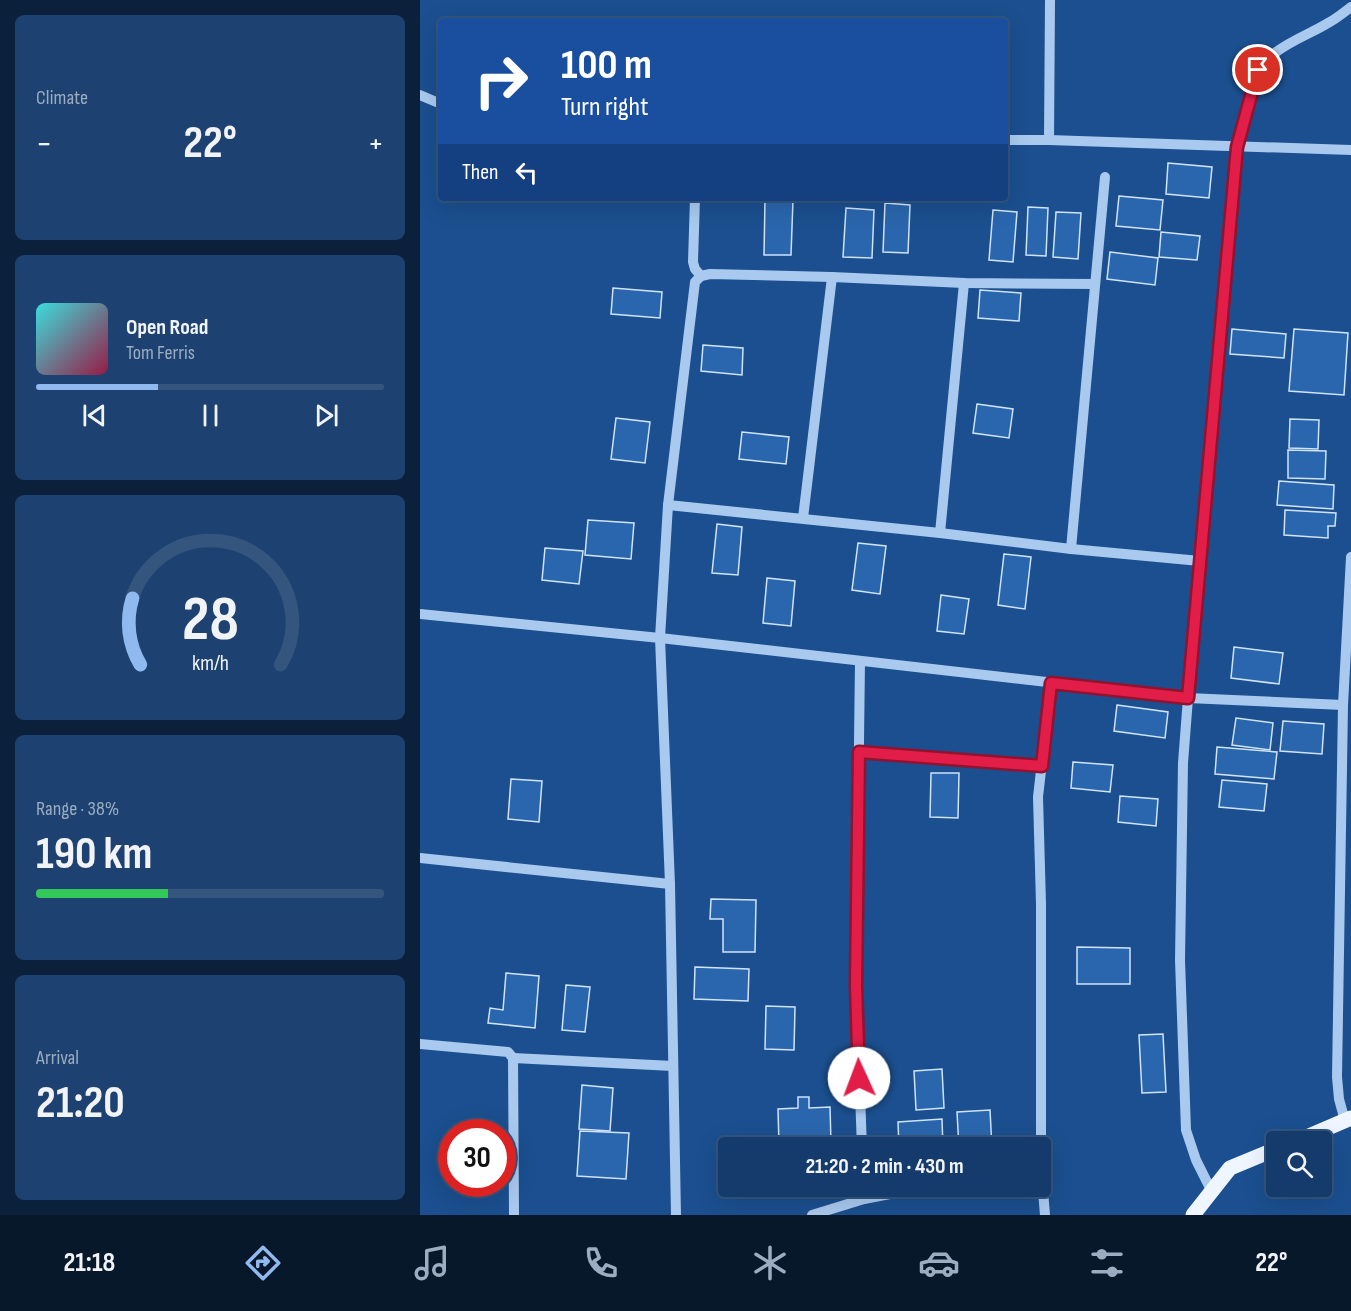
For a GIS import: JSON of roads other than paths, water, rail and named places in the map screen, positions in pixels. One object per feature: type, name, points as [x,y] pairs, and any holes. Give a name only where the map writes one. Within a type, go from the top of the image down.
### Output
[{"type":"main road","points":[[1320,1131],[1348,1119]]},
{"type":"main road","points":[[1193,1215],[1230,1168],[1266,1153]]},
{"type":"street","points":[[1049,140],[1050,0]]},
{"type":"street","points":[[1212,1192],[1196,1160],[1186,1130],[1180,960],[1183,762],[1237,147],[1258,70],[1264,62],[1274,53],[1351,7]]},
{"type":"street","points":[[420,95],[438,103]]},
{"type":"street","points":[[1008,140],[1351,150]]},
{"type":"street","points":[[1071,549],[1105,177]]},
{"type":"street","points":[[696,201],[693,262],[695,269],[702,276]]},
{"type":"street","points":[[676,1215],[670,884],[660,638],[668,505],[695,282],[702,276],[710,274],[964,283],[1095,284]]},
{"type":"street","points":[[803,518],[832,277]]},
{"type":"street","points":[[940,533],[964,283]]},
{"type":"street","points":[[668,505],[1200,561]]},
{"type":"street","points":[[1348,1119],[1339,1099],[1337,1077],[1343,705],[1351,557]]},
{"type":"street","points":[[420,614],[660,638],[1188,698],[1343,705]]},
{"type":"street","points":[[860,661],[856,985],[862,1137]]},
{"type":"street","points":[[1041,1137],[1041,904],[1038,797],[1051,683]]},
{"type":"street","points":[[859,752],[1042,766]]},
{"type":"street","points":[[420,858],[670,884]]},
{"type":"street","points":[[420,1044],[508,1052],[513,1058],[514,1215]]},
{"type":"street","points":[[513,1058],[673,1066]]},
{"type":"street","points":[[812,1215],[870,1197]]},
{"type":"street","points":[[1044,1197],[1045,1215]]}]
